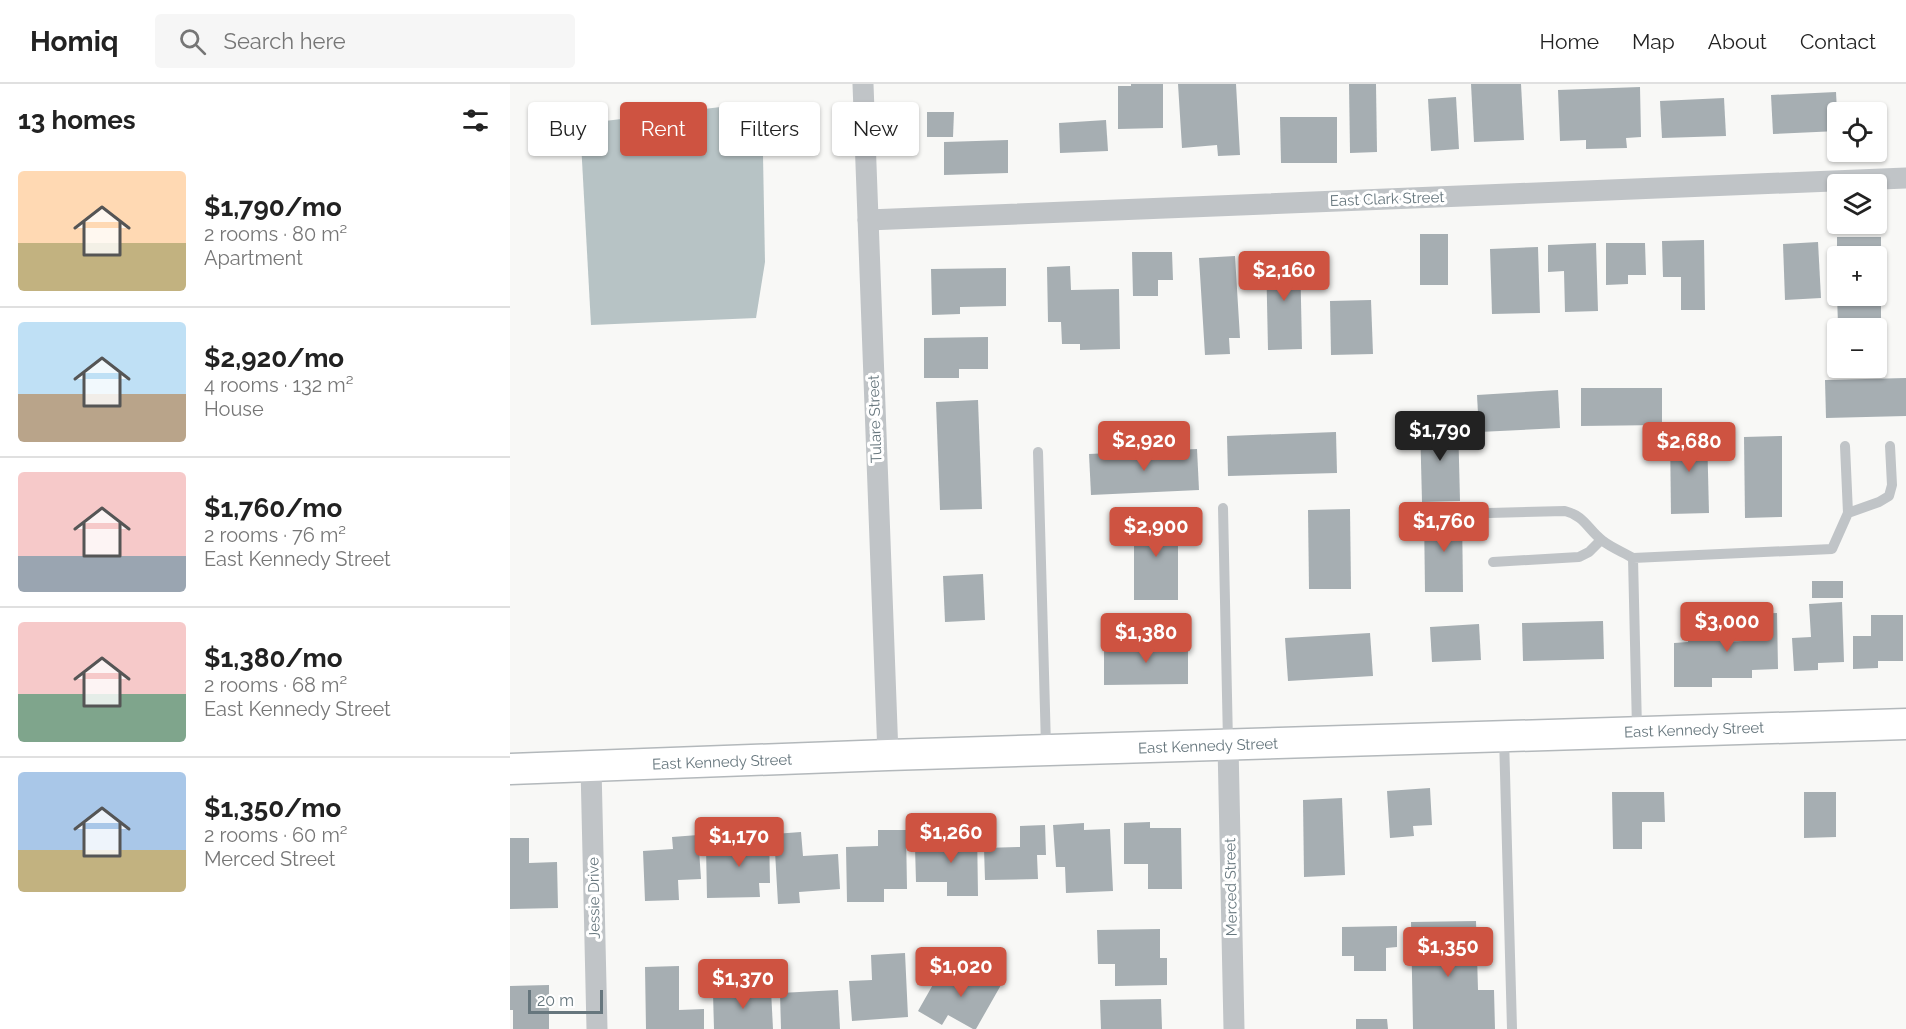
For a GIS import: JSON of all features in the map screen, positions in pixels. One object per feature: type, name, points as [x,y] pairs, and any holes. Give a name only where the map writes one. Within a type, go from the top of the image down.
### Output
[{"type":"street","name":"Tulare Street","points":[[863,84],[888,755]]},
{"type":"street","name":"East Clark Street","points":[[868,220],[1906,178]]},
{"type":"street","name":"East Kennedy Street","points":[[510,769],[1906,723]]},
{"type":"street","name":"Merced Street","points":[[1228,745],[1234,1029]]},
{"type":"street","name":"Jessie Drive","points":[[591,767],[597,1029]]},
{"type":"lane","points":[[1489,513],[1565,511],[1574,513],[1602,540],[1633,558],[1832,549],[1848,513],[1845,446]]},
{"type":"lane","points":[[1848,513],[1889,496],[1892,485],[1890,447]]},
{"type":"lane","points":[[1038,452],[1046,750]]},
{"type":"lane","points":[[1223,508],[1228,745]]},
{"type":"lane","points":[[1493,562],[1579,557],[1589,552],[1602,540]]},
{"type":"lane","points":[[1633,558],[1637,732]]},
{"type":"lane","points":[[1504,736],[1512,1029]]},
{"type":"shaded area","points":[[719,107],[719,156],[763,156],[765,262],[756,318],[591,325],[582,156],[608,156],[608,121],[620,119],[620,156],[707,156],[707,109]]},
{"type":"building","points":[[1131,84],[1163,84],[1163,128],[1118,129],[1118,86],[1131,86]]},
{"type":"building","points":[[1178,84],[1236,84],[1240,155],[1218,156],[1217,145],[1182,148]]},
{"type":"building","points":[[1349,84],[1376,84],[1377,152],[1350,153]]},
{"type":"building","points":[[1471,84],[1521,84],[1524,140],[1474,142]]},
{"type":"building","points":[[1640,87],[1641,137],[1626,138],[1627,148],[1586,149],[1586,140],[1560,141],[1558,90]]},
{"type":"building","points":[[1836,92],[1837,102],[1827,102],[1827,132],[1773,134],[1771,95]]},
{"type":"building","points":[[1456,97],[1459,149],[1431,151],[1428,99]]},
{"type":"building","points":[[1724,98],[1726,136],[1662,138],[1660,101]]},
{"type":"building","points":[[927,112],[954,112],[953,137],[927,137]]},
{"type":"building","points":[[1280,117],[1337,117],[1337,163],[1281,163]]},
{"type":"building","points":[[1106,120],[1108,151],[1060,153],[1059,123]]},
{"type":"building","points":[[1008,140],[1008,173],[944,175],[944,142]]},
{"type":"building","points":[[1420,234],[1448,234],[1448,285],[1420,285]]},
{"type":"building","points":[[1837,237],[1881,237],[1881,246],[1837,246]]},
{"type":"building","points":[[1704,240],[1705,310],[1681,310],[1681,277],[1663,277],[1662,241]]},
{"type":"building","points":[[1818,242],[1821,298],[1785,300],[1783,244]]},
{"type":"building","points":[[1596,243],[1598,311],[1565,312],[1564,271],[1548,272],[1548,245]]},
{"type":"building","points":[[1606,243],[1645,243],[1646,275],[1628,275],[1628,284],[1606,285]]},
{"type":"building","points":[[1538,247],[1540,313],[1492,314],[1490,249]]},
{"type":"building","points":[[1132,252],[1172,252],[1173,280],[1158,280],[1158,296],[1133,296]]},
{"type":"building","points":[[1300,253],[1302,349],[1268,350],[1266,254]]},
{"type":"building","points":[[1235,256],[1240,338],[1229,338],[1230,354],[1205,355],[1199,258]]},
{"type":"building","points":[[1070,266],[1071,290],[1119,289],[1120,349],[1080,350],[1080,344],[1062,344],[1061,322],[1048,322],[1047,267]]},
{"type":"building","points":[[1006,268],[1006,306],[960,307],[960,314],[932,315],[931,269]]},
{"type":"building","points":[[1371,300],[1373,354],[1331,355],[1330,301]]},
{"type":"building","points":[[1837,306],[1881,306],[1881,318],[1838,318]]},
{"type":"building","points":[[988,337],[988,369],[959,369],[959,378],[924,378],[924,338]]},
{"type":"building","points":[[1906,378],[1906,416],[1826,418],[1825,380]]},
{"type":"building","points":[[1581,388],[1662,388],[1662,425],[1581,426]]},
{"type":"building","points":[[1558,390],[1560,428],[1479,432],[1477,395]]},
{"type":"building","points":[[978,400],[982,509],[940,510],[936,402]]},
{"type":"building","points":[[1458,421],[1460,501],[1422,502],[1420,422]]},
{"type":"building","points":[[1336,432],[1337,473],[1228,476],[1227,436]]},
{"type":"building","points":[[1707,432],[1709,513],[1671,514],[1670,433]]},
{"type":"building","points":[[1782,436],[1782,517],[1745,518],[1744,437]]},
{"type":"building","points":[[1197,449],[1199,490],[1091,495],[1089,454]]},
{"type":"building","points":[[1350,509],[1351,589],[1309,589],[1308,510]]},
{"type":"building","points":[[1424,513],[1462,513],[1463,592],[1425,592]]},
{"type":"building","points":[[1134,516],[1178,516],[1178,600],[1134,600]]},
{"type":"building","points":[[983,574],[985,620],[945,622],[943,576]]},
{"type":"building","points":[[1812,581],[1843,581],[1843,598],[1812,598]]},
{"type":"building","points":[[1842,602],[1844,662],[1818,663],[1818,670],[1794,671],[1792,638],[1811,637],[1809,604]]},
{"type":"building","points":[[1777,613],[1778,669],[1752,670],[1752,678],[1712,678],[1712,687],[1674,687],[1674,643],[1688,642],[1688,628],[1723,627],[1723,642],[1744,641],[1744,614]]},
{"type":"building","points":[[1871,615],[1903,615],[1903,661],[1878,661],[1878,668],[1853,669],[1853,636],[1871,636]]},
{"type":"building","points":[[1603,621],[1604,659],[1523,661],[1522,623]]},
{"type":"building","points":[[1479,624],[1481,660],[1432,662],[1430,627]]},
{"type":"building","points":[[1370,633],[1373,676],[1288,681],[1285,638]]},
{"type":"building","points":[[1104,643],[1188,643],[1188,684],[1104,685]]},
{"type":"building","points":[[1430,788],[1432,825],[1413,826],[1414,836],[1390,838],[1387,791]]},
{"type":"building","points":[[1612,792],[1664,792],[1665,822],[1642,822],[1642,849],[1613,849]]},
{"type":"building","points":[[1804,792],[1836,792],[1836,837],[1804,838]]},
{"type":"building","points":[[1342,798],[1345,875],[1304,877],[1303,800]]},
{"type":"building","points":[[1150,822],[1150,828],[1181,828],[1182,889],[1148,889],[1148,864],[1124,864],[1124,823]]},
{"type":"building","points":[[1084,823],[1084,830],[1110,829],[1113,891],[1066,893],[1065,867],[1056,867],[1053,825]]},
{"type":"building","points":[[1045,825],[1046,855],[1037,855],[1038,879],[985,880],[984,848],[1020,847],[1020,826]]},
{"type":"building","points":[[951,828],[977,828],[978,896],[947,896],[947,882],[916,882],[915,847],[952,846]]},
{"type":"building","points":[[878,830],[906,830],[907,889],[884,889],[884,902],[847,902],[846,847],[878,846]]},
{"type":"building","points":[[801,832],[803,856],[838,854],[840,889],[799,892],[800,903],[778,904],[774,834]]},
{"type":"building","points":[[769,833],[770,883],[759,883],[760,897],[707,898],[706,847],[739,846],[738,834]]},
{"type":"building","points":[[698,835],[701,879],[678,880],[679,900],[645,901],[643,851],[673,849],[672,837]]},
{"type":"building","points":[[510,838],[529,838],[529,863],[557,862],[558,908],[510,909]]},
{"type":"building","points":[[1476,921],[1478,990],[1494,990],[1495,1029],[1413,1029],[1411,922]]},
{"type":"building","points":[[1397,926],[1397,947],[1386,948],[1386,971],[1354,971],[1354,956],[1342,956],[1342,927]]},
{"type":"building","points":[[1160,929],[1160,958],[1167,958],[1167,985],[1115,986],[1115,964],[1098,964],[1097,930]]},
{"type":"building","points":[[905,953],[908,1017],[852,1021],[849,981],[872,980],[871,955]]},
{"type":"building","points":[[679,966],[679,1010],[704,1009],[704,1029],[646,1029],[645,967]]},
{"type":"building","points":[[960,967],[966,970],[968,967],[1001,985],[976,1029],[948,1015],[942,1025],[918,1011],[935,981],[943,985],[950,974],[955,977]]},
{"type":"building","points":[[549,985],[549,1029],[513,1029],[510,986]]},
{"type":"building","points":[[771,990],[773,1029],[714,1029],[713,993]]},
{"type":"building","points":[[838,990],[840,1029],[781,1029],[780,993]]},
{"type":"building","points":[[1161,999],[1162,1029],[1101,1029],[1100,1000]]},
{"type":"building","points":[[1356,1019],[1387,1019],[1388,1029],[1356,1029]]}]
